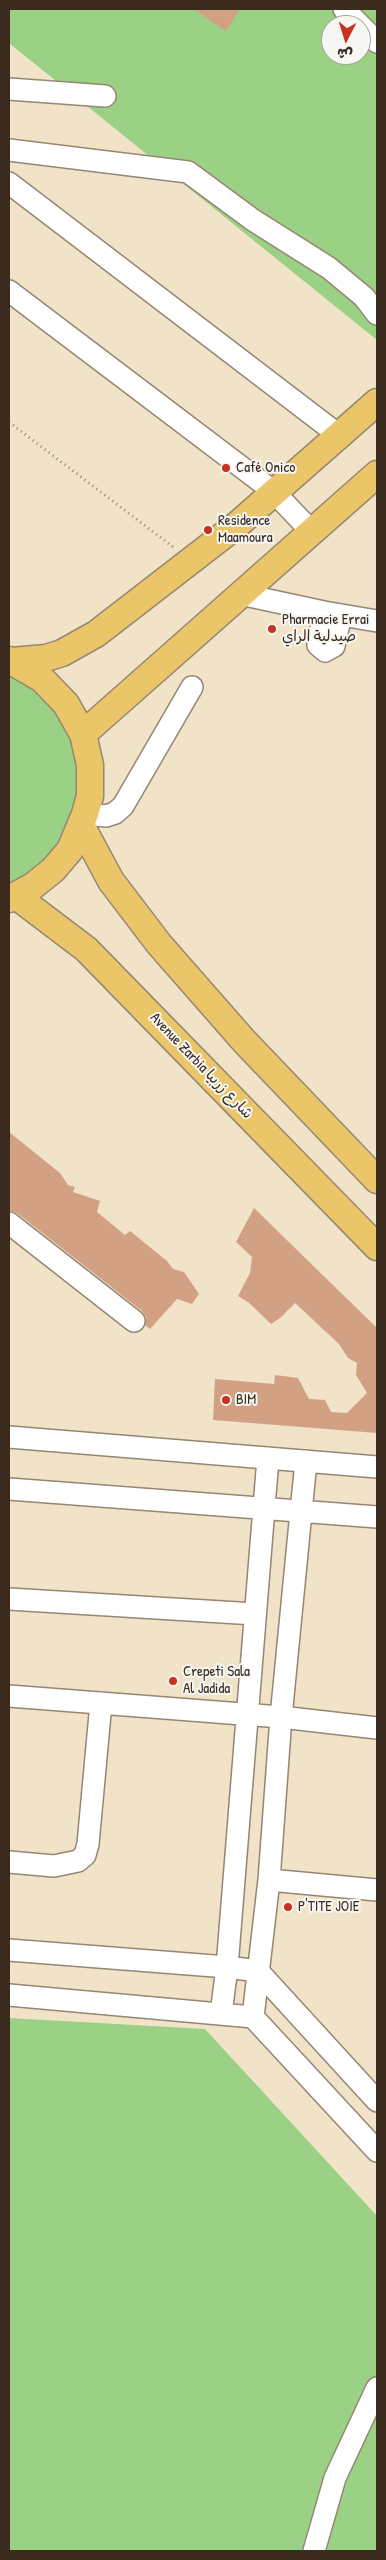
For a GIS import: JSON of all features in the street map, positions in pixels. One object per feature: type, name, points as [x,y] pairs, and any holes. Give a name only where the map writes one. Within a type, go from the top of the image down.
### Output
[{"type":"main road","points":[[10,661],[46,658],[82,644],[237,525],[273,491],[340,436],[377,402]]},
{"type":"main road","points":[[83,734],[311,530],[377,474]]},
{"type":"main road","points":[[10,661],[42,679],[66,704],[83,734],[90,765],[90,796],[84,820],[70,850],[53,870],[12,898]]},
{"type":"main road","points":[[84,820],[111,881],[159,944],[244,1041],[377,1180]]},
{"type":"main road","name":"Avenue Zarbia شارع زربيا","points":[[12,898],[86,948],[377,1246]]},
{"type":"street","points":[[9,89],[105,96]]},
{"type":"street","points":[[9,150],[188,172],[253,220],[329,268],[364,297],[377,314]]},
{"type":"street","points":[[9,183],[340,436]]},
{"type":"street","points":[[9,291],[273,491],[311,530]]},
{"type":"street","points":[[240,594],[332,614],[377,621]]},
{"type":"street","points":[[84,820],[115,813],[123,806],[192,687]]},
{"type":"street","points":[[9,1222],[134,1321]]},
{"type":"street","points":[[9,1437],[377,1468]]},
{"type":"street","points":[[221,2014],[227,1966],[268,1458]]},
{"type":"street","points":[[253,2017],[269,1880],[281,1717],[306,1462]]},
{"type":"street","points":[[9,1490],[377,1516]]},
{"type":"street","points":[[9,1599],[255,1614]]},
{"type":"street","points":[[9,1696],[281,1717],[377,1728]]},
{"type":"street","points":[[9,1862],[54,1866],[78,1861],[85,1855],[88,1844],[101,1703]]},
{"type":"street","points":[[269,1880],[377,1890]]},
{"type":"street","points":[[9,1950],[227,1966],[258,1971],[377,2101]]},
{"type":"street","points":[[9,1996],[253,2017],[377,2151]]},
{"type":"street","points":[[314,2551],[335,2478],[377,2388]]},
{"type":"path","points":[[9,422],[136,516],[191,562]]},
{"type":"green space","points":[[9,9],[377,9],[377,340],[9,43]]},
{"type":"green space","points":[[9,676],[27,684],[55,711],[73,745],[78,784],[71,822],[50,855],[20,880],[9,884]]},
{"type":"green space","points":[[9,2018],[205,2029],[377,2216],[377,2551],[9,2551]]},
{"type":"building","points":[[193,9],[240,9],[226,31]]},
{"type":"building","points":[[9,1132],[60,1173],[68,1185],[75,1187],[73,1192],[100,1201],[97,1212],[125,1235],[130,1231],[167,1261],[173,1269],[184,1272],[199,1294],[192,1304],[177,1299],[150,1329],[145,1325],[146,1317],[142,1311],[17,1213],[9,1211]]},
{"type":"building","points":[[254,1208],[377,1328],[377,1433],[213,1420],[215,1379],[274,1384],[275,1375],[298,1378],[309,1399],[325,1400],[331,1412],[347,1413],[367,1393],[356,1375],[357,1363],[348,1358],[339,1344],[295,1303],[271,1324],[248,1302],[238,1296],[250,1273],[252,1257],[236,1242]]},
{"type":"place","name":"Café Onico","points":[[226,468]]},
{"type":"place","name":"Residence Maamoura","points":[[208,530]]},
{"type":"place","name":"Pharmacie Errai صيدلية الراي","points":[[272,629]]},
{"type":"place","name":"BIM","points":[[226,1400]]},
{"type":"place","name":"Crepeti Sala Al Jadida","points":[[173,1681]]},
{"type":"place","name":"P'TITE JOIE","points":[[288,1907]]}]
